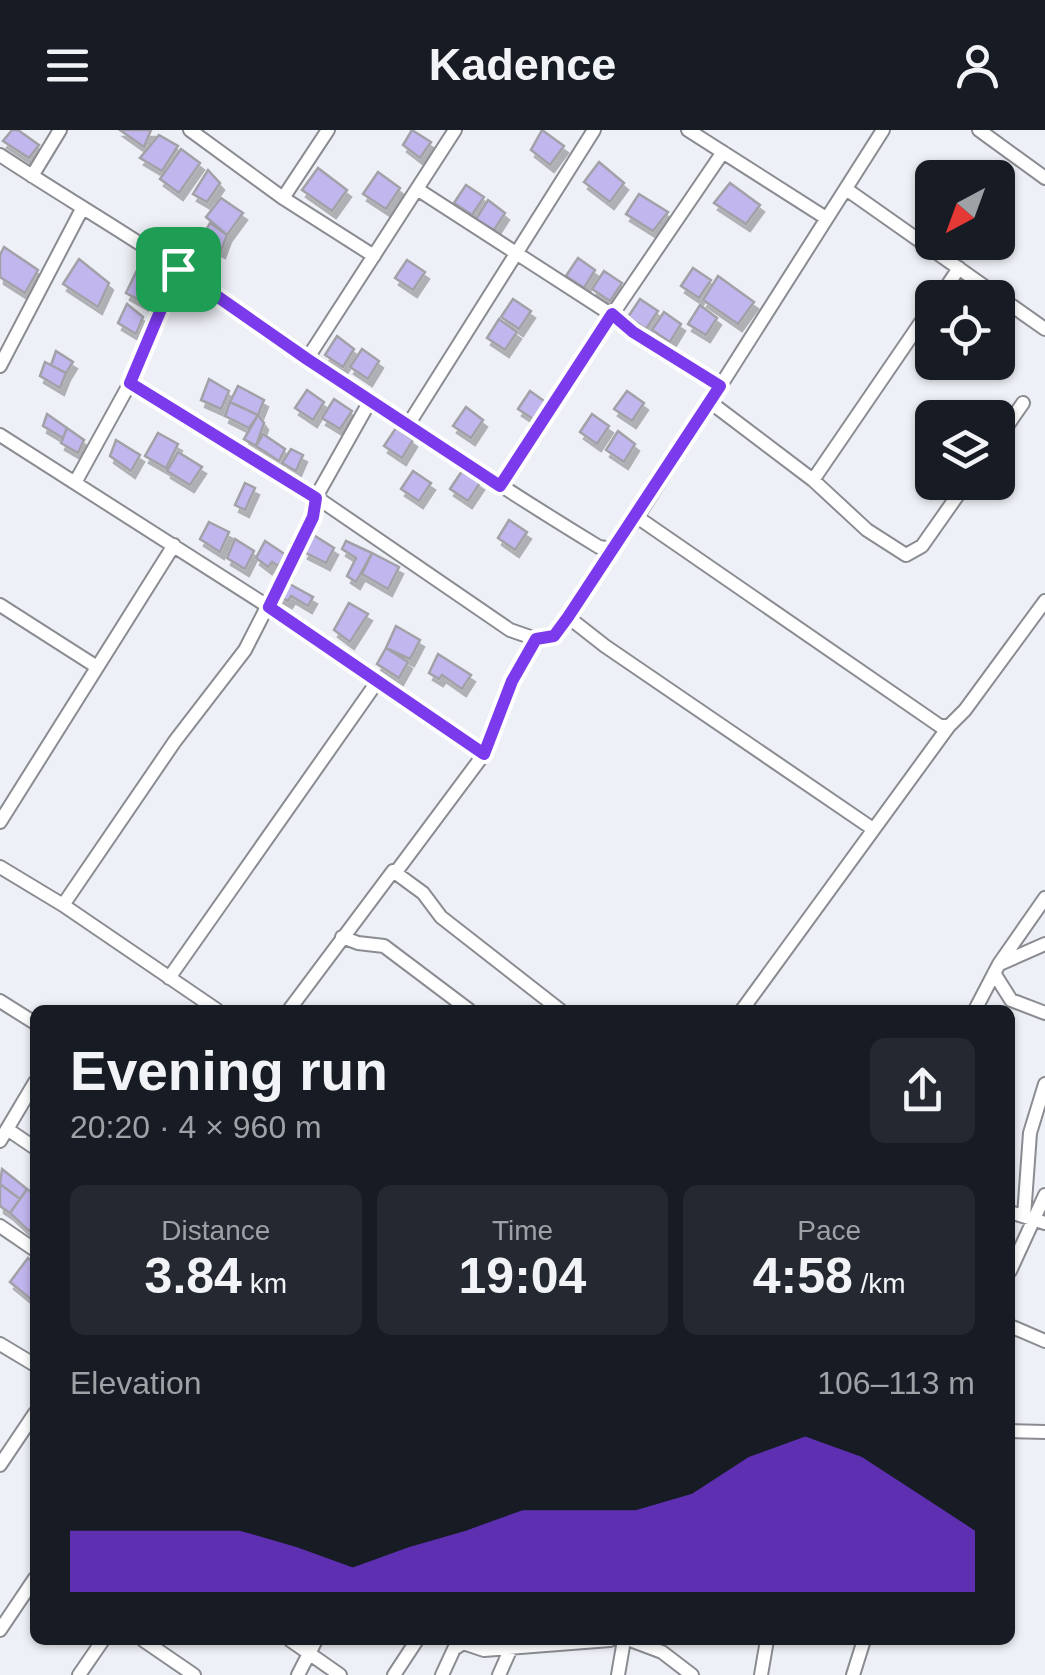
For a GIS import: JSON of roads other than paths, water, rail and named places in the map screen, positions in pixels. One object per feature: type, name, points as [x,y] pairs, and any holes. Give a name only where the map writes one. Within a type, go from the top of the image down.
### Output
[{"type":"street","points":[[32,176],[60,130]]},
{"type":"street","points":[[283,198],[328,130]]},
{"type":"street","points":[[307,359],[455,130]]},
{"type":"street","points":[[408,424],[594,130]]},
{"type":"street","points":[[688,130],[826,218]]},
{"type":"street","points":[[130,383],[316,498],[510,630],[536,639],[554,636],[637,516],[883,130]]},
{"type":"street","points":[[980,130],[1045,178]]},
{"type":"street","points":[[194,131],[283,198],[374,256]]},
{"type":"street","points":[[500,486],[723,152]]},
{"type":"street","points":[[0,155],[178,269],[500,486],[599,547],[612,549]]},
{"type":"street","points":[[846,189],[1045,329]]},
{"type":"street","points":[[417,190],[720,386]]},
{"type":"street","points":[[0,366],[82,209]]},
{"type":"street","points":[[950,280],[958,268]]},
{"type":"street","points":[[76,481],[130,383],[178,269]]},
{"type":"street","points":[[813,480],[915,331]]},
{"type":"street","points":[[62,904],[175,741],[245,650],[313,517],[316,498],[370,401]]},
{"type":"street","points":[[710,402],[813,480],[867,530],[906,555],[922,546],[954,500]]},
{"type":"street","points":[[1015,415],[1023,403]]},
{"type":"street","points":[[0,435],[269,607],[484,754],[396,872]]},
{"type":"street","points":[[637,516],[932,722],[949,726]]},
{"type":"street","points":[[0,822],[174,545]]},
{"type":"street","points":[[0,605],[97,667]]},
{"type":"street","points":[[746,1005],[949,726],[1044,605]]},
{"type":"street","points":[[568,617],[874,829]]},
{"type":"street","points":[[169,978],[377,682]]},
{"type":"street","points":[[0,867],[62,904],[210,1005]]},
{"type":"street","points":[[294,1005],[390,872],[396,872],[431,901],[441,917],[554,1005]]},
{"type":"street","points":[[978,1005],[997,968],[1045,898]]},
{"type":"street","points":[[342,937],[358,944],[384,946],[461,1005]]},
{"type":"street","points":[[997,968],[1045,944]]},
{"type":"street","points":[[997,968],[1011,1000],[1045,1013]]},
{"type":"street","points":[[0,1001],[30,1020]]},
{"type":"street","points":[[1015,1257],[1028,1218],[1030,1133],[1045,1084]]},
{"type":"street","points":[[30,1091],[4,1135],[30,1146]]},
{"type":"street","points":[[1028,1218],[1045,1195]]},
{"type":"street","points":[[0,1226],[30,1247]]},
{"type":"street","points":[[1015,1328],[1045,1341]]},
{"type":"street","points":[[0,1344],[30,1362]]},
{"type":"street","points":[[0,1464],[30,1420]]},
{"type":"street","points":[[1015,1431],[1045,1432]]},
{"type":"street","points":[[0,1630],[30,1585]]},
{"type":"street","points":[[79,1675],[100,1645]]},
{"type":"street","points":[[150,1645],[194,1675]]},
{"type":"street","points":[[297,1645],[340,1675]]},
{"type":"street","points":[[298,1675],[314,1645]]},
{"type":"street","points":[[394,1675],[414,1645]]},
{"type":"street","points":[[442,1675],[458,1645],[484,1650],[519,1645]]},
{"type":"street","points":[[499,1675],[519,1645]]},
{"type":"street","points":[[618,1675],[626,1645]]},
{"type":"street","points":[[642,1645],[662,1652],[692,1675]]},
{"type":"street","points":[[761,1675],[766,1645]]},
{"type":"street","points":[[853,1675],[862,1645]]},
{"type":"street","points":[[765,1657],[776,1675]]}]
